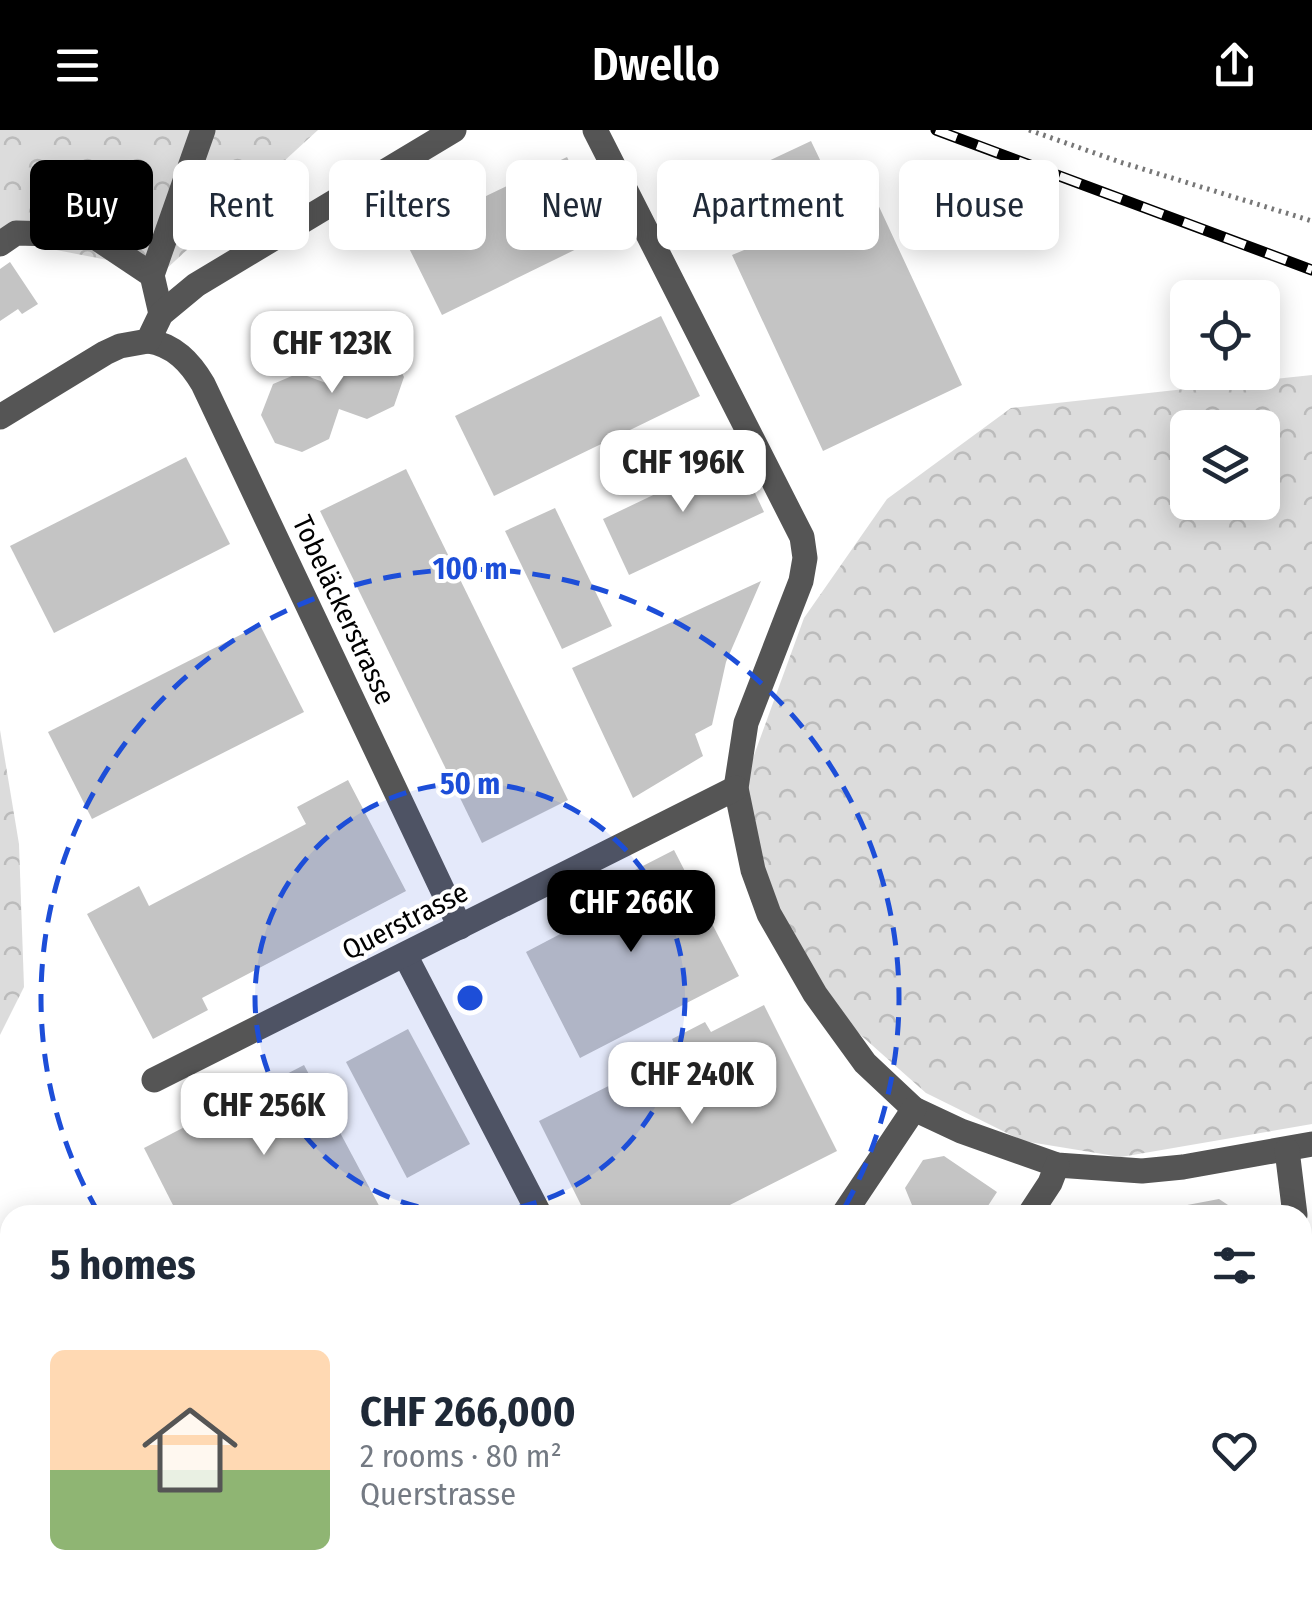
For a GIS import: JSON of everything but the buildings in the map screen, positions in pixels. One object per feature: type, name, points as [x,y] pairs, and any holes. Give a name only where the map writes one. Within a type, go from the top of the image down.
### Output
[{"type":"street","points":[[161,314],[152,275],[204,130]]},
{"type":"street","points":[[0,417],[105,353],[148,341],[161,314],[196,286],[454,130]]},
{"type":"street","points":[[595,130],[802,536],[801,581],[746,723],[736,788],[753,870],[770,914],[840,1033],[865,1063],[914,1109],[961,1132],[1056,1165],[1142,1171],[1183,1168],[1299,1147],[1296,1205]]},
{"type":"street","points":[[0,244],[16,233],[92,235],[152,275]]},
{"type":"street","name":"Tobeläckerstrasse","points":[[148,341],[168,346],[181,356],[202,384],[460,928]]},
{"type":"street","name":"Querstrasse","points":[[154,1080],[736,788]]},
{"type":"street","points":[[405,955],[535,1205]]},
{"type":"street","points":[[850,1205],[914,1109]]},
{"type":"street","points":[[1035,1205],[1050,1183],[1056,1165]]},
{"type":"path","points":[[1029,130],[1312,220]]},
{"type":"green space","points":[[0,130],[318,130],[285,160],[173,160],[173,250],[187,250],[164,271],[56,250],[153,250],[153,160],[30,160],[30,245],[0,239]]},
{"type":"green space","points":[[1312,375],[1312,1124],[1121,1157],[1023,1141],[926,1093],[846,1022],[776,921],[745,780],[804,618],[887,499],[1011,408],[1175,390],[1280,390],[1280,379]]},
{"type":"green space","points":[[0,730],[19,844],[24,987],[0,1035]]},
{"type":"railway","points":[[936,130],[1312,270]]}]
